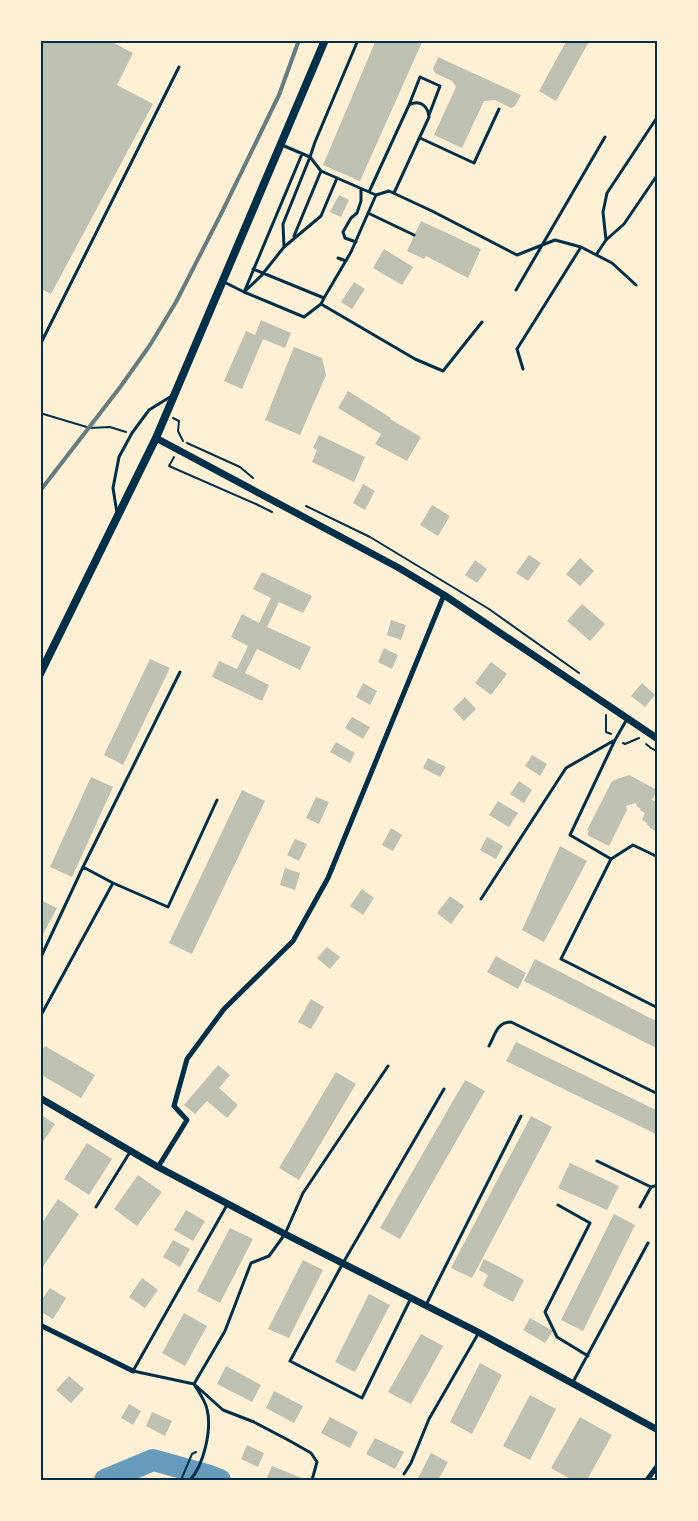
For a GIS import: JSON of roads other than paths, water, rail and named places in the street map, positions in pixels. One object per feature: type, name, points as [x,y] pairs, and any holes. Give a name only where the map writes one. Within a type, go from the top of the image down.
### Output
[{"type":"main road","points":[[40,674],[156,438],[325,40]]},
{"type":"street","points":[[156,438],[381,558],[444,595],[657,739]]},
{"type":"street","points":[[158,1167],[187,1120],[174,1106],[187,1059],[224,1009],[293,941],[328,878],[444,595]]},
{"type":"street","points":[[40,1098],[158,1167],[478,1332],[657,1430]]},
{"type":"street","points":[[40,1324],[133,1371]]},
{"type":"street","points":[[647,1480],[657,1466]]},
{"type":"lane","points":[[284,247],[283,224],[358,40]]},
{"type":"lane","points":[[40,345],[179,67]]},
{"type":"lane","points":[[369,192],[420,76],[440,86],[420,138],[394,193]]},
{"type":"lane","points":[[409,105],[420,103],[426,106],[429,117]]},
{"type":"lane","points":[[420,138],[474,163],[499,109]]},
{"type":"lane","points":[[606,240],[603,212],[607,193],[657,116]]},
{"type":"lane","points":[[516,290],[605,137]]},
{"type":"lane","points":[[280,145],[310,157],[321,171],[376,195],[389,191],[394,193],[517,255],[555,240],[581,247],[612,263],[636,285]]},
{"type":"lane","points":[[244,292],[302,154]]},
{"type":"lane","points":[[294,238],[321,171]]},
{"type":"lane","points":[[596,255],[606,240],[624,224],[657,174]]},
{"type":"lane","points":[[244,292],[264,273],[284,247],[321,216],[337,178]]},
{"type":"lane","points":[[356,243],[345,238],[343,232],[351,218],[357,213],[361,201],[361,189]]},
{"type":"lane","points":[[224,282],[304,317],[321,304],[356,243],[376,195]]},
{"type":"lane","points":[[368,213],[414,235]]},
{"type":"lane","points":[[523,369],[517,350],[581,247]]},
{"type":"lane","points":[[338,258],[346,261]]},
{"type":"lane","points":[[253,269],[324,298]]},
{"type":"lane","points":[[321,304],[415,359],[443,370],[482,322]]},
{"type":"lane","points":[[117,517],[113,488],[119,457],[149,410],[174,395]]},
{"type":"lane","points":[[40,959],[180,672]]},
{"type":"lane","points":[[611,859],[570,835],[615,739],[628,718]]},
{"type":"lane","points":[[481,899],[566,768],[615,739]]},
{"type":"lane","points":[[83,867],[112,883],[168,907],[217,800]]},
{"type":"lane","points":[[657,857],[633,845],[611,859],[561,959],[657,1008]]},
{"type":"lane","points":[[40,1017],[112,883]]},
{"type":"lane","points":[[489,1046],[499,1026],[504,1022],[511,1022],[657,1094]]},
{"type":"lane","points":[[194,1384],[225,1331],[251,1263],[269,1256],[285,1234],[303,1193],[388,1066]]},
{"type":"lane","points":[[411,1298],[362,1398],[290,1361],[343,1263],[444,1089]]},
{"type":"lane","points":[[425,1306],[521,1116]]},
{"type":"lane","points":[[96,1207],[130,1151]]},
{"type":"lane","points":[[597,1161],[651,1187]]},
{"type":"lane","points":[[640,1207],[651,1187],[657,1185]]},
{"type":"lane","points":[[228,1204],[133,1371],[194,1384],[223,1410],[254,1422],[311,1453],[317,1462],[312,1480]]},
{"type":"lane","points":[[558,1205],[590,1223],[545,1312],[556,1337],[588,1356]]},
{"type":"lane","points":[[572,1384],[648,1243]]},
{"type":"lane","points":[[404,1474],[411,1463],[429,1419],[478,1332]]},
{"type":"lane","points":[[190,1480],[201,1462],[209,1425],[207,1407],[194,1384]]},
{"type":"waterway","points":[[105,1480],[153,1460],[220,1480]]},
{"type":"railway","points":[[40,491],[121,386],[150,345],[176,302],[279,95],[299,40]]}]
